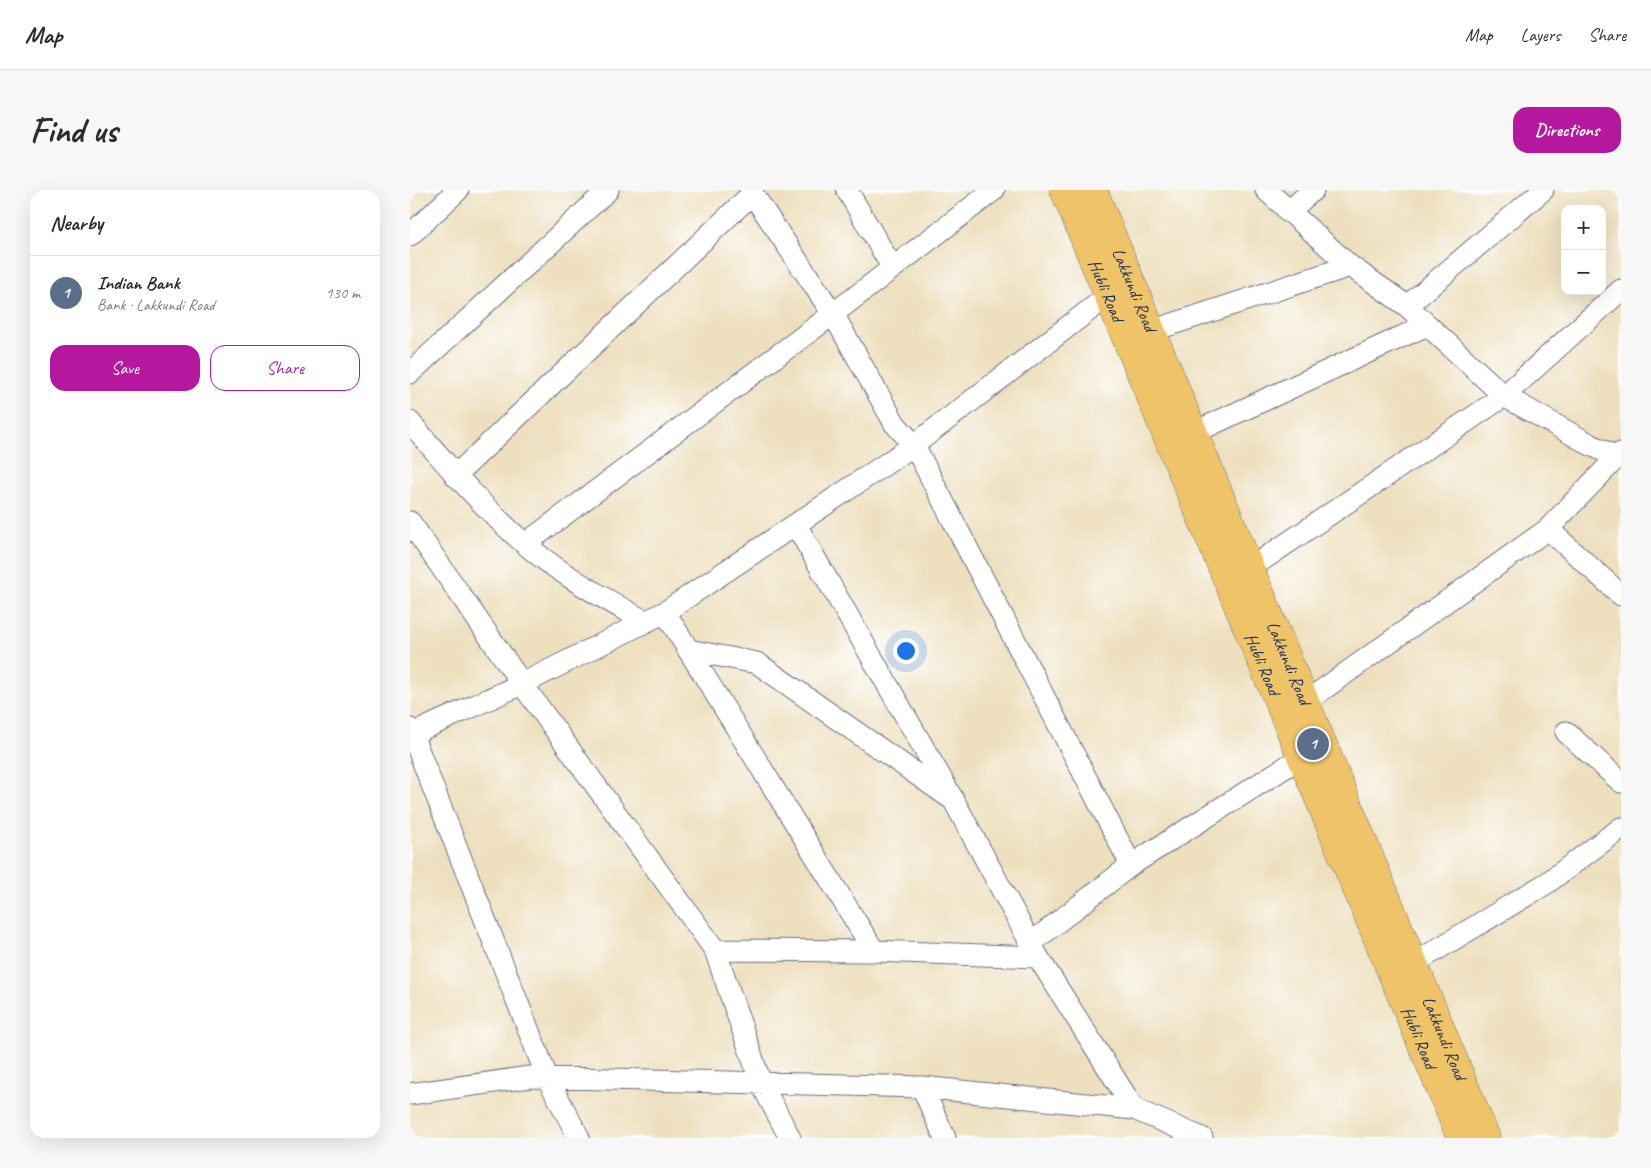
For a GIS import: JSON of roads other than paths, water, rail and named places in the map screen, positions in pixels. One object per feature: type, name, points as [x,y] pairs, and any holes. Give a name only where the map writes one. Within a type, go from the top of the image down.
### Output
[{"type":"main road","name":"Hubli Road","points":[[1064,190],[1300,758],[1461,1138]]},
{"type":"main road","name":"Lakkundi Road","points":[[1093,190],[1304,703],[1486,1138]]},
{"type":"street","points":[[410,236],[458,190]]},
{"type":"street","points":[[410,372],[608,190]]},
{"type":"street","points":[[847,190],[892,267]]},
{"type":"street","points":[[525,544],[994,190]]},
{"type":"street","points":[[1266,190],[1288,212],[1350,266],[1407,306],[1504,396],[1591,445],[1620,456],[1548,529],[1304,703]]},
{"type":"street","points":[[1288,212],[1313,190]]},
{"type":"street","points":[[1407,306],[1544,190]]},
{"type":"street","points":[[456,476],[751,192],[832,314],[895,424],[914,445],[1131,865]]},
{"type":"street","points":[[1151,331],[1350,266]]},
{"type":"street","points":[[1249,569],[1504,396],[1621,290]]},
{"type":"street","points":[[579,1138],[547,1077],[411,733],[522,684],[665,612],[914,445],[1109,295]]},
{"type":"street","points":[[1193,433],[1427,324]]},
{"type":"street","points":[[410,422],[456,476],[525,544],[585,588],[646,622]]},
{"type":"street","points":[[410,522],[522,684],[715,950],[761,1083],[790,1138]]},
{"type":"street","points":[[796,525],[954,801],[1035,950],[1134,1109]]},
{"type":"street","points":[[1548,529],[1621,595]]},
{"type":"street","points":[[665,612],[874,951]]},
{"type":"street","points":[[688,650],[757,663],[954,801]]},
{"type":"street","points":[[1566,732],[1621,782]]},
{"type":"street","points":[[715,950],[1035,950],[1131,865],[1300,758]]},
{"type":"street","points":[[1413,964],[1546,883],[1621,828]]},
{"type":"street","points":[[410,1094],[530,1077],[922,1087],[1134,1109],[1202,1138]]},
{"type":"street","points":[[922,1087],[945,1138]]},
{"type":"place","name":"Indian Bank","points":[[1313,744]]}]
